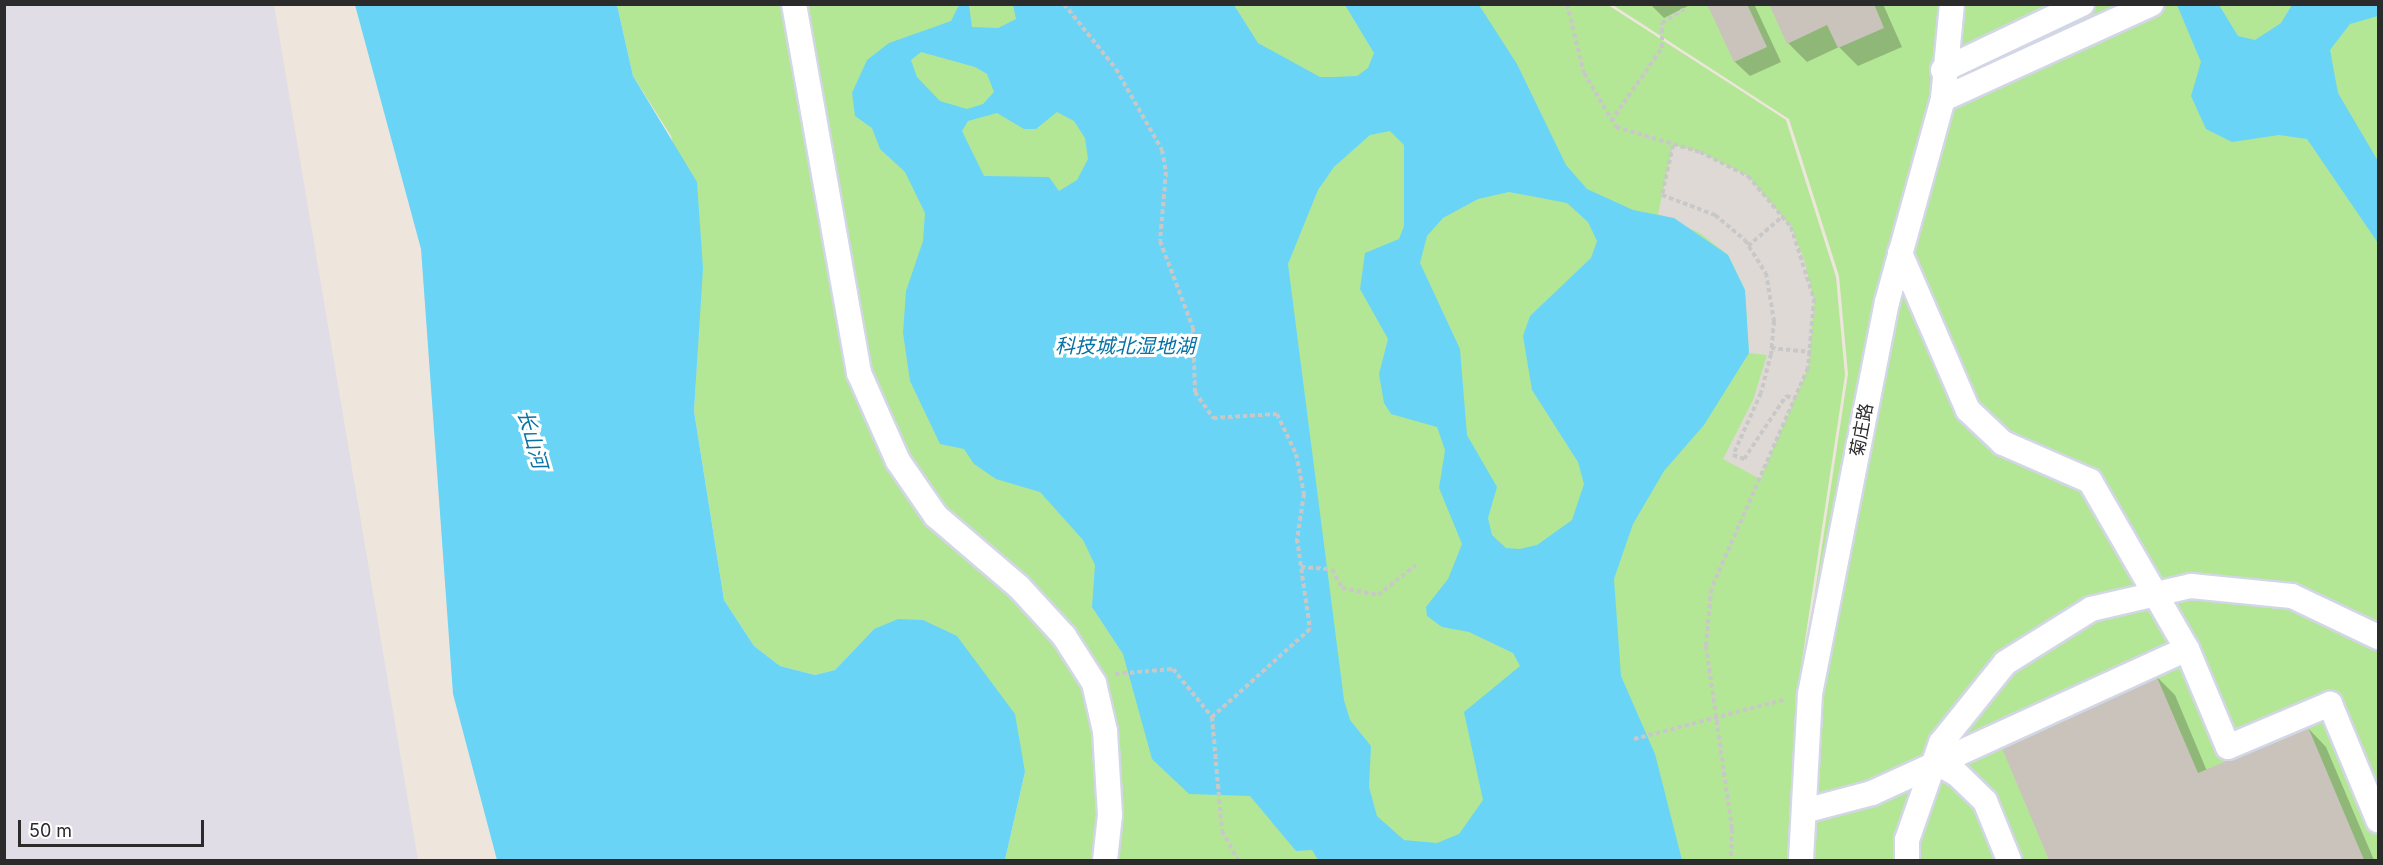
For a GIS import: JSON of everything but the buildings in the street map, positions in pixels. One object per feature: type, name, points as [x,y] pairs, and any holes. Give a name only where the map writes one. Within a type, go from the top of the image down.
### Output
[{"type":"street","points":[[794,4],[844,306],[859,374],[874,416],[936,516],[1019,587],[1064,636],[1089,676],[1104,731],[1110,815],[1105,861]]},
{"type":"street","name":"菊庄路","points":[[1801,861],[1810,694],[1900,253],[1943,99],[1943,70],[1952,4]]},
{"type":"street","points":[[1943,70],[2082,4]]},
{"type":"street","points":[[1943,99],[2151,4]]},
{"type":"street","points":[[1900,253],[1968,410],[2003,443],[2090,481],[2157,593],[2187,649],[2228,747],[2330,704],[2379,820]]},
{"type":"street","points":[[1907,861],[1907,840],[1941,743],[2005,663],[2091,609],[2191,586],[2292,596],[2379,637]]},
{"type":"street","points":[[1804,812],[1872,793],[1935,762],[2187,649]]},
{"type":"street","points":[[1935,762],[1957,774],[1984,801],[2009,861]]},
{"type":"path","points":[[1064,4],[1116,69],[1162,150],[1166,172],[1160,242],[1184,292],[1193,328],[1195,392],[1213,418],[1277,414],[1296,454],[1304,494],[1297,539],[1310,629],[1212,717]]},
{"type":"path","points":[[1567,4],[1584,73],[1611,121],[1642,138],[1700,152],[1748,176],[1783,216],[1805,262],[1814,298],[1811,352],[1795,399],[1711,589],[1706,646],[1732,830],[1731,861]]},
{"type":"path","points":[[1611,121],[1662,48],[1662,23],[1684,9]]},
{"type":"path","points":[[1672,145],[1662,195],[1715,215],[1748,246],[1766,273],[1774,321],[1772,348],[1761,393],[1733,456],[1744,459],[1786,396],[1795,399]]},
{"type":"path","points":[[1748,246],[1783,216]]},
{"type":"path","points":[[1772,348],[1811,352]]},
{"type":"path","points":[[1301,567],[1332,569],[1342,588],[1378,595],[1416,565]]},
{"type":"path","points":[[1089,676],[1173,669],[1212,717],[1222,831],[1238,861]]},
{"type":"path","points":[[1634,739],[1715,714],[1810,694]]},
{"type":"shaded area","points":[[5,4],[274,5],[418,860],[5,860]]},
{"type":"shaded area","points":[[1673,145],[1700,152],[1748,176],[1791,227],[1805,262],[1814,302],[1808,368],[1760,479],[1723,459],[1753,400],[1767,355],[1749,353],[1745,290],[1728,255],[1700,233],[1658,214]]},
{"type":"green space","points":[[617,5],[1608,5],[1786,120],[1836,277],[1845,375],[1798,687],[1811,860],[1005,860],[1025,772],[874,629],[835,670],[815,675],[780,666],[754,646],[724,600],[694,411],[702,268],[671,136],[633,76]]},
{"type":"green space","points":[[1613,5],[2378,5],[2378,860],[1814,860],[1801,685],[1848,374],[1839,276],[1789,119]]},
{"type":"water","name":"长山河","points":[[355,5],[617,5],[633,76],[697,182],[703,268],[694,411],[724,600],[754,646],[780,666],[815,675],[835,670],[874,629],[898,619],[923,620],[957,636],[1015,714],[1025,772],[1005,860],[497,860],[453,694],[421,249]]},
{"type":"water","name":"科技城北湿地湖","points":[[959,5],[969,5],[972,27],[998,28],[1016,19],[1013,5],[1234,5],[1258,43],[1320,77],[1334,77],[1357,76],[1368,68],[1374,53],[1345,5],[1479,5],[1517,64],[1566,165],[1587,189],[1633,210],[1674,218],[1728,255],[1745,290],[1749,353],[1704,425],[1664,471],[1633,524],[1614,579],[1621,676],[1655,754],[1682,860],[1318,860],[1312,850],[1296,851],[1250,796],[1189,794],[1152,759],[1123,654],[1092,607],[1095,565],[1083,540],[1040,492],[996,479],[974,464],[964,449],[940,444],[910,381],[903,333],[906,291],[923,241],[925,213],[905,172],[880,149],[872,128],[855,116],[852,93],[867,60],[889,43],[951,21]],"holes":[[[921,52],[975,67],[987,74],[994,92],[983,104],[967,109],[940,101],[917,77],[911,60]],[[1057,112],[1074,121],[1085,138],[1088,159],[1077,180],[1059,191],[1049,177],[984,176],[962,131],[968,121],[997,113],[1024,129],[1036,129]],[[1390,131],[1404,145],[1404,226],[1399,239],[1365,253],[1360,289],[1388,339],[1379,374],[1384,403],[1391,414],[1437,427],[1445,450],[1439,488],[1462,544],[1448,579],[1426,607],[1427,616],[1442,627],[1469,632],[1513,653],[1520,666],[1464,712],[1483,800],[1459,834],[1437,843],[1404,840],[1377,816],[1369,787],[1371,746],[1350,720],[1344,700],[1288,264],[1318,190],[1334,167],[1370,135]],[[1509,192],[1567,203],[1588,222],[1597,241],[1591,258],[1530,316],[1523,336],[1532,390],[1578,462],[1584,484],[1572,520],[1537,545],[1520,549],[1506,548],[1492,535],[1488,518],[1497,487],[1467,435],[1460,349],[1420,263],[1427,236],[1443,218],[1478,199]]]},
{"type":"water","points":[[2177,5],[2219,5],[2238,36],[2255,40],[2281,23],[2292,5],[2378,5],[2378,16],[2350,24],[2330,50],[2338,93],[2378,161],[2378,243],[2307,139],[2279,135],[2232,142],[2206,129],[2191,96],[2201,62]]}]
